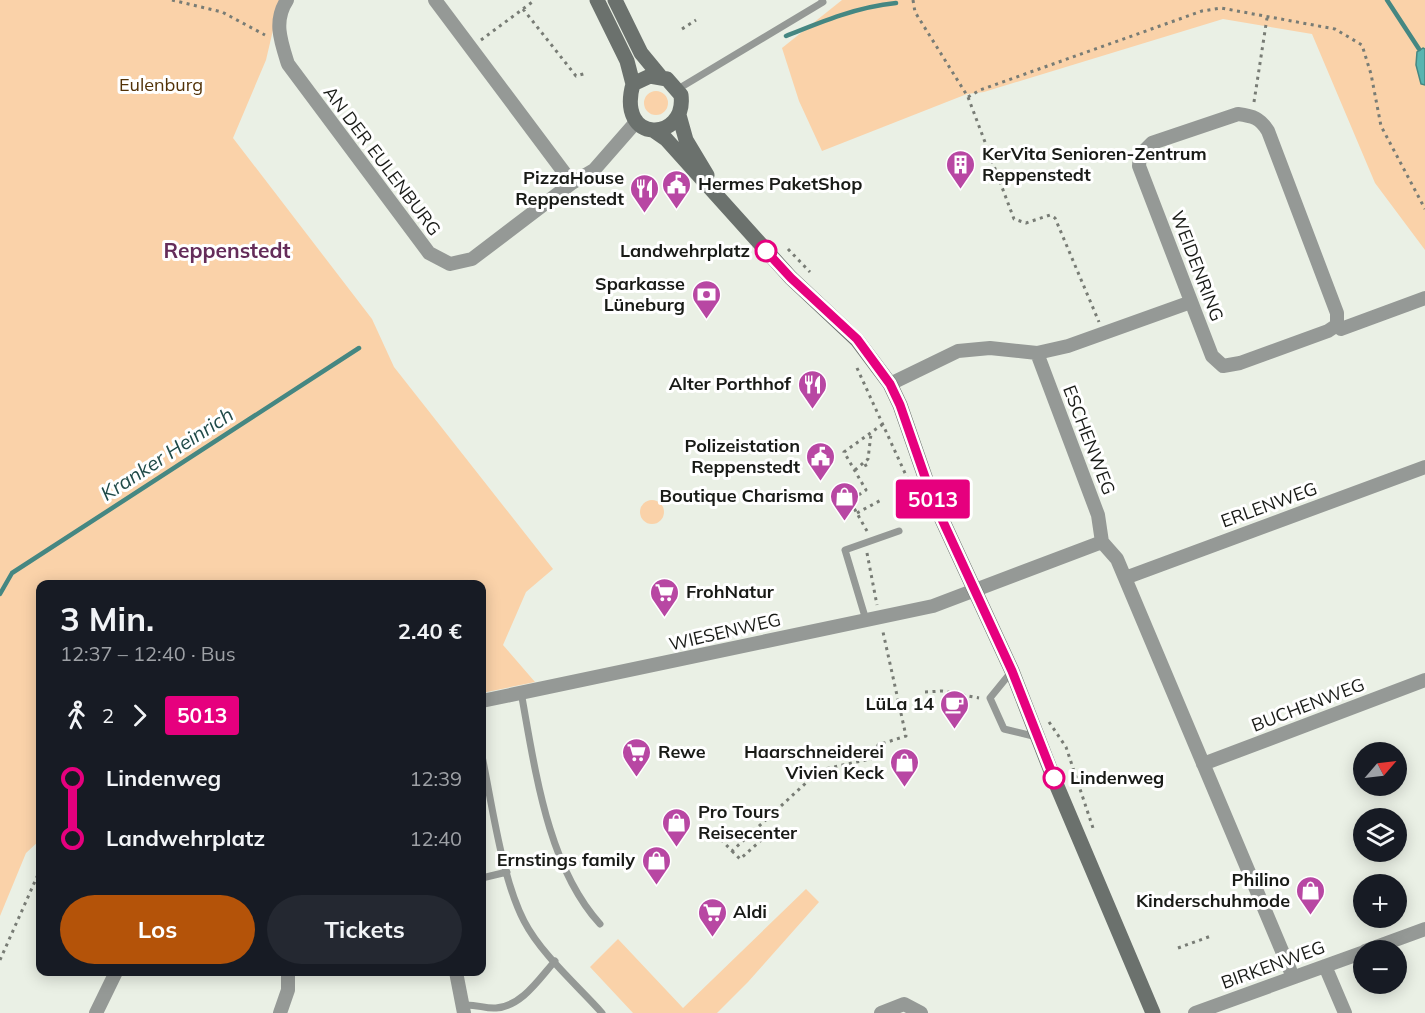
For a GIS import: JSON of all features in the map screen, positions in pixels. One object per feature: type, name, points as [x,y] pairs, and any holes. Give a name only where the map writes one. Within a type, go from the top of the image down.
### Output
[{"type":"main road","points":[[597,0],[627,61],[633,84],[629,108],[636,122],[666,139],[791,278],[857,339],[890,384],[900,405],[933,500],[1012,671],[1153,1013]]},
{"type":"main road","points":[[615,0],[641,53],[660,76]]},
{"type":"main road","points":[[633,84],[650,76],[660,76],[667,78],[678,89],[682,102],[679,115],[686,140],[727,205]]},
{"type":"main road","points":[[653,130],[669,126],[679,115]]},
{"type":"street","name":"AN DER EULENBURG","points":[[287,0],[283,6],[278,32],[288,64],[429,253],[450,264],[472,259],[572,183],[594,170],[636,122]]},
{"type":"street","points":[[435,0],[572,183]]},
{"type":"street","name":"WEIDENRING","points":[[1252,116],[1238,114],[1152,143],[1140,155],[1139,166],[1212,356],[1223,366],[1251,359],[1328,331],[1337,325],[1341,329],[1425,298]]},
{"type":"street","points":[[1252,116],[1262,121],[1268,131],[1337,313],[1337,325]]},
{"type":"street","points":[[890,384],[958,351],[973,348],[1037,353],[1104,333],[1191,302]]},
{"type":"street","name":"ESCHENWEG","points":[[1037,353],[1098,516],[1102,542]]},
{"type":"street","name":"ERLENWEG","points":[[1125,578],[1425,467]]},
{"type":"street","points":[[974,591],[1102,542],[1117,559],[1293,977]]},
{"type":"street","name":"WIESENWEG","points":[[486,700],[933,606],[974,591]]},
{"type":"street","name":"BUCHENWEG","points":[[1203,764],[1425,680]]},
{"type":"street","name":"BIRKENWEG","points":[[1394,940],[1425,929]]},
{"type":"street","name":"BIRKENWEG","points":[[1195,1013],[1353,955]]},
{"type":"street","points":[[1325,966],[1345,1013]]},
{"type":"street","points":[[96,1013],[114,976]]},
{"type":"street","points":[[280,1013],[288,990],[288,976]]},
{"type":"street","points":[[457,976],[463,1009]]},
{"type":"street","points":[[881,1013],[904,1004],[921,1013]]},
{"type":"lane","points":[[678,89],[823,2],[822,0]]},
{"type":"lane","points":[[872,618],[845,550],[899,531]]},
{"type":"lane","points":[[1012,671],[990,698],[993,709],[1004,729],[1038,738]]},
{"type":"lane","points":[[521,692],[542,794],[561,859],[582,904],[600,924]]},
{"type":"lane","points":[[486,775],[507,872],[516,903],[525,923],[555,961],[602,1013]]},
{"type":"lane","points":[[486,877],[507,872]]},
{"type":"lane","points":[[463,1009],[477,1004],[500,1008],[516,1002],[555,961]]},
{"type":"path","points":[[172,0],[222,12],[281,44]]},
{"type":"path","points":[[494,30],[535,0]]},
{"type":"path","points":[[913,0],[915,12],[968,97],[1014,219],[1026,223],[1050,215],[1055,218],[1104,333]]},
{"type":"path","points":[[968,97],[980,90],[1077,54],[1108,46],[1202,11],[1221,8],[1335,29],[1362,45],[1371,74],[1381,126],[1425,209]]},
{"type":"path","points":[[523,9],[576,76],[587,73]]},
{"type":"path","points":[[1252,116],[1267,18]]},
{"type":"path","points":[[682,29],[696,20]]},
{"type":"path","points":[[856,366],[910,487]]},
{"type":"path","points":[[857,475],[844,452],[883,424]]},
{"type":"path","points":[[855,470],[865,464],[870,450],[871,434]]},
{"type":"path","points":[[865,464],[868,470]]},
{"type":"path","points":[[857,513],[883,499]]},
{"type":"path","points":[[732,850],[820,770],[875,758],[878,745],[906,736],[872,618]]},
{"type":"path","points":[[925,692],[961,694],[977,698]]},
{"type":"path","points":[[716,834],[740,859],[777,826]]},
{"type":"path","points":[[0,960],[36,879]]},
{"type":"path","points":[[1178,948],[1211,936]]},
{"type":"green space","name":"Eulenburg","points":[[0,0],[280,0],[266,60],[233,138],[372,319],[394,367],[553,569],[526,592],[503,645],[535,682],[486,692],[486,580],[36,580],[36,844],[26,853],[0,916]]},
{"type":"green space","points":[[842,0],[1425,0],[1425,250],[1375,183],[1312,34],[1223,19],[984,92],[967,94],[822,151],[799,101],[782,48]]},
{"type":"green space","points":[[656,91],[661,92],[667,98],[667,108],[661,114],[656,115],[651,114],[645,108],[644,103],[645,98],[651,92]]},
{"type":"green space","points":[[652,500],[661,503],[664,512],[661,521],[652,524],[643,521],[640,512],[643,503]]},
{"type":"green space","points":[[806,889],[819,902],[748,982],[717,1013],[633,1013],[590,967],[618,939],[683,1008]]},
{"type":"water","points":[[1425,49],[1425,85],[1421,84],[1416,65],[1417,52]]},
{"type":"waterway","points":[[1387,0],[1419,49]]},
{"type":"waterway","name":"Kranker Heinrich","points":[[786,36],[854,11],[896,3]]},
{"type":"waterway","name":"Kranker Heinrich","points":[[0,594],[12,573],[359,348]]},
{"type":"bus line","name":"5013","points":[[766,251],[791,278],[857,339],[890,384],[900,405],[933,500],[1012,671],[1054,778]]},
{"type":"place","name":"KerVita Senioren-Zentrum Reppenstedt","points":[[961,190]]},
{"type":"place","name":"Hermes PaketShop","points":[[677,210]]},
{"type":"place","name":"PizzaHouse Reppenstedt","points":[[645,214]]},
{"type":"place","name":"Landwehrplatz","points":[[766,251]]},
{"type":"place","name":"Sparkasse Lüneburg","points":[[706,320]]},
{"type":"place","name":"Alter Porthhof","points":[[812,410]]},
{"type":"place","name":"Polizeistation Reppenstedt","points":[[821,482]]},
{"type":"place","name":"Boutique Charisma","points":[[845,522]]},
{"type":"place","name":"FrohNatur","points":[[665,618]]},
{"type":"place","name":"LüLa 14","points":[[955,730]]},
{"type":"place","name":"Rewe","points":[[637,778]]},
{"type":"place","name":"Lindenweg","points":[[1054,778]]},
{"type":"place","name":"Haarschneiderei Vivien Keck","points":[[905,788]]},
{"type":"place","name":"Pro Tours Reisecenter","points":[[677,848]]},
{"type":"place","name":"Ernstings family","points":[[656,886]]},
{"type":"place","name":"Philino Kinderschuhmode","points":[[1311,916]]},
{"type":"place","name":"Aldi","points":[[712,938]]},
{"type":"district","name":"Reppenstedt","points":[[227,251]]}]
